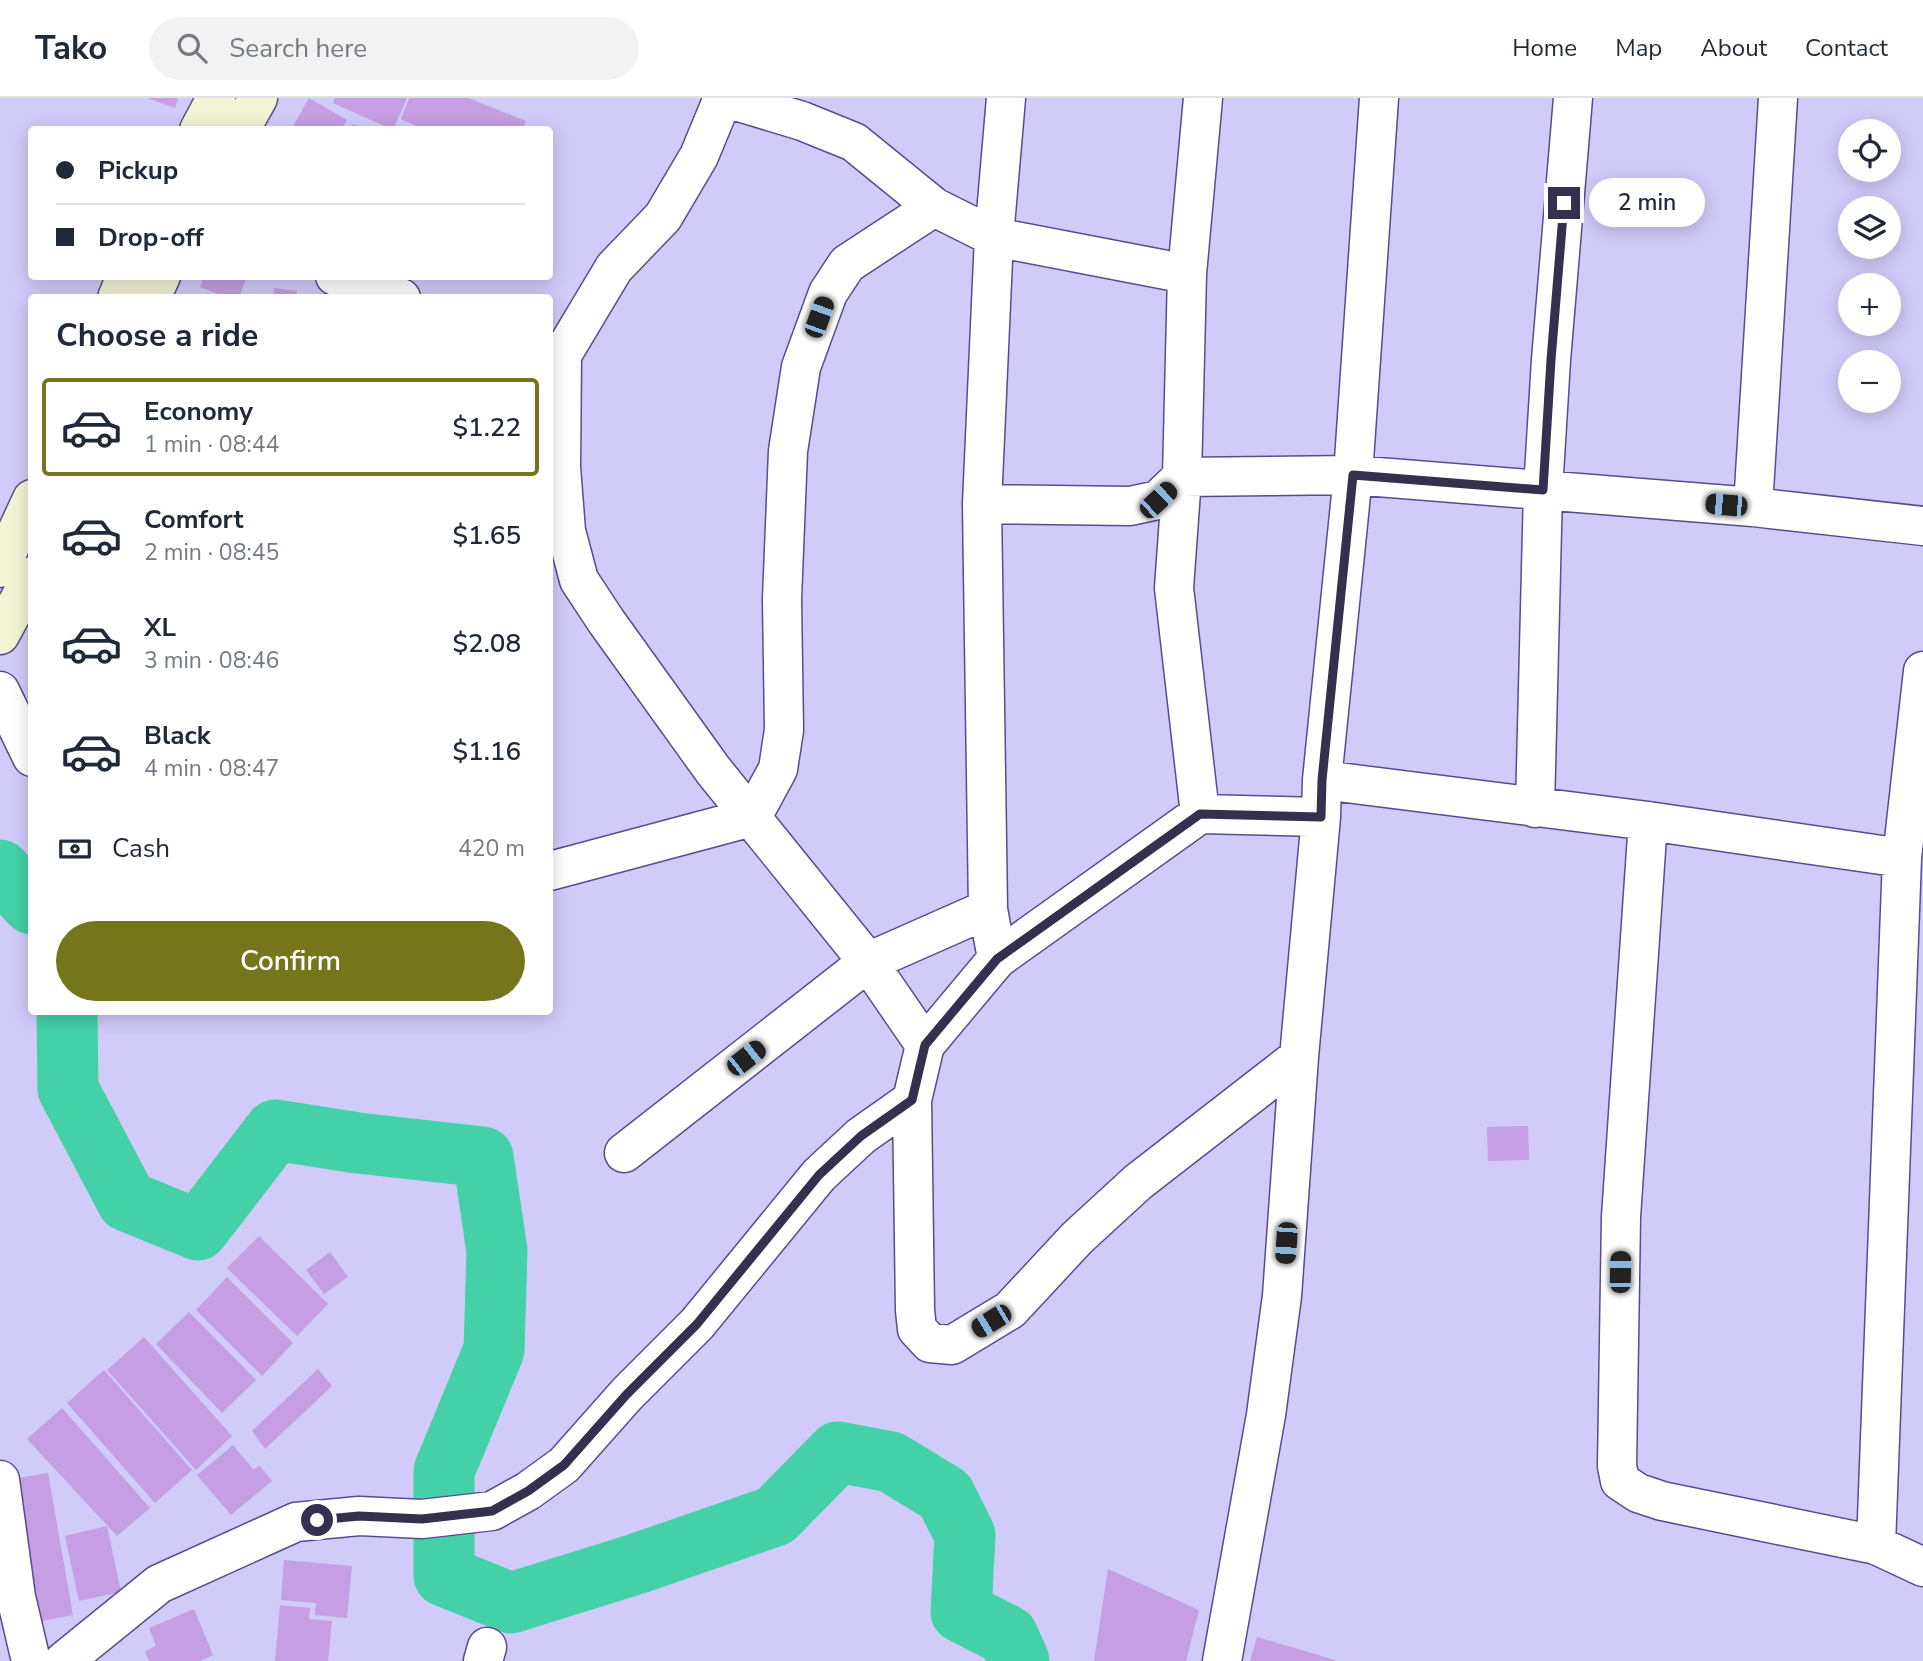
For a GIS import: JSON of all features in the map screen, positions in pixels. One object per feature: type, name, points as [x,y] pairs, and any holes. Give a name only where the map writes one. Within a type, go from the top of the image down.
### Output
[{"type":"main road","points":[[201,126],[216,98]]},
{"type":"main road","points":[[242,126],[258,98]]},
{"type":"main road","points":[[0,568],[28,508]]},
{"type":"main road","points":[[0,635],[28,583]]},
{"type":"street","points":[[925,1045],[867,962],[713,770],[579,580],[566,531],[556,353],[614,268],[663,218],[699,156],[724,98],[802,121],[855,142],[934,207],[994,237],[1186,274]]},
{"type":"street","points":[[997,959],[988,909],[982,504],[994,237],[1006,98]]},
{"type":"street","points":[[1200,814],[1174,588],[1182,477],[1186,274],[1203,98]]},
{"type":"street","points":[[1222,1661],[1266,1415],[1282,1296],[1299,1057],[1353,475],[1379,98]]},
{"type":"street","points":[[1535,808],[1543,490],[1573,98]]},
{"type":"street","points":[[1752,507],[1778,98]]},
{"type":"street","points":[[553,871],[752,817],[778,769],[784,730],[782,599],[788,451],[801,367],[828,293],[847,264],[934,207]]},
{"type":"street","points":[[347,280],[389,294]]},
{"type":"street","points":[[982,504],[1130,506],[1158,500],[1182,477],[1353,475],[1752,507],[1923,526]]},
{"type":"street","points":[[1876,1545],[1902,858],[1923,671]]},
{"type":"street","points":[[0,691],[28,749]]},
{"type":"street","points":[[1299,1057],[1138,1182],[1077,1238],[1010,1310],[952,1345],[930,1343],[917,1329],[912,1100],[925,1045],[997,959],[1200,814],[1322,798],[1535,808],[1648,821],[1902,858]]},
{"type":"street","points":[[1648,821],[1620,1217],[1617,1466],[1620,1481],[1638,1493],[1661,1501],[1876,1545],[1923,1567]]},
{"type":"street","points":[[624,1153],[867,962],[988,909]]},
{"type":"street","points":[[64,1661],[159,1584],[296,1522],[359,1516],[422,1519],[492,1511],[528,1491],[564,1465],[627,1394],[697,1324],[819,1175],[861,1136],[912,1100]]},
{"type":"street","points":[[0,1480],[16,1597],[31,1661]]},
{"type":"building","points":[[147,98],[178,98],[175,108]]},
{"type":"building","points":[[309,98],[347,120],[343,126],[293,126]]},
{"type":"building","points":[[335,98],[407,98],[395,126],[384,126],[333,103]]},
{"type":"building","points":[[409,98],[468,98],[526,121],[524,126],[416,126],[401,119]]},
{"type":"building","points":[[203,280],[246,280],[240,294],[218,294],[200,287]]},
{"type":"building","points":[[274,288],[297,291],[297,294],[273,294]]},
{"type":"building","points":[[1528,1126],[1529,1160],[1488,1161],[1487,1127]]},
{"type":"building","points":[[259,1236],[328,1304],[297,1336],[227,1268]]},
{"type":"building","points":[[330,1252],[348,1277],[324,1294],[306,1270]]},
{"type":"building","points":[[227,1277],[293,1343],[262,1376],[196,1310]]},
{"type":"building","points":[[189,1312],[256,1380],[222,1413],[156,1344]]},
{"type":"building","points":[[144,1337],[232,1436],[196,1470],[107,1370]]},
{"type":"building","points":[[318,1369],[332,1386],[265,1449],[252,1431]]},
{"type":"building","points":[[104,1370],[192,1470],[155,1503],[67,1403]]},
{"type":"building","points":[[62,1408],[150,1508],[117,1536],[27,1439]]},
{"type":"building","points":[[233,1445],[253,1469],[260,1466],[272,1481],[231,1515],[197,1475]]},
{"type":"building","points":[[48,1473],[73,1615],[31,1623],[6,1480]]},
{"type":"building","points":[[107,1526],[121,1592],[79,1601],[65,1536]]},
{"type":"building","points":[[284,1560],[352,1566],[347,1618],[315,1615],[316,1603],[281,1600]]},
{"type":"building","points":[[1108,1569],[1199,1610],[1186,1661],[1094,1661]]},
{"type":"building","points":[[280,1605],[310,1608],[309,1619],[332,1621],[328,1661],[275,1661]]},
{"type":"building","points":[[194,1609],[213,1655],[200,1661],[149,1661],[145,1651],[156,1646],[149,1628]]},
{"type":"building","points":[[1257,1637],[1335,1660],[1335,1661],[1250,1661]]},
{"type":"waterway","points":[[0,870],[28,900]]},
{"type":"waterway","points":[[67,1015],[68,1089],[127,1201],[198,1230],[275,1130],[358,1143],[483,1157],[497,1251],[494,1350],[444,1471],[444,1576],[511,1603],[636,1564],[775,1516],[838,1452],[891,1462],[945,1495],[965,1535],[961,1612],[1008,1636],[1019,1661]]},
{"type":"route","points":[[317,1520],[359,1516],[422,1519],[492,1511],[528,1491],[564,1465],[627,1394],[697,1324],[819,1175],[861,1136],[912,1100],[925,1045],[997,959],[1200,814],[1321,817],[1322,780],[1353,475],[1543,490],[1564,203]]}]
